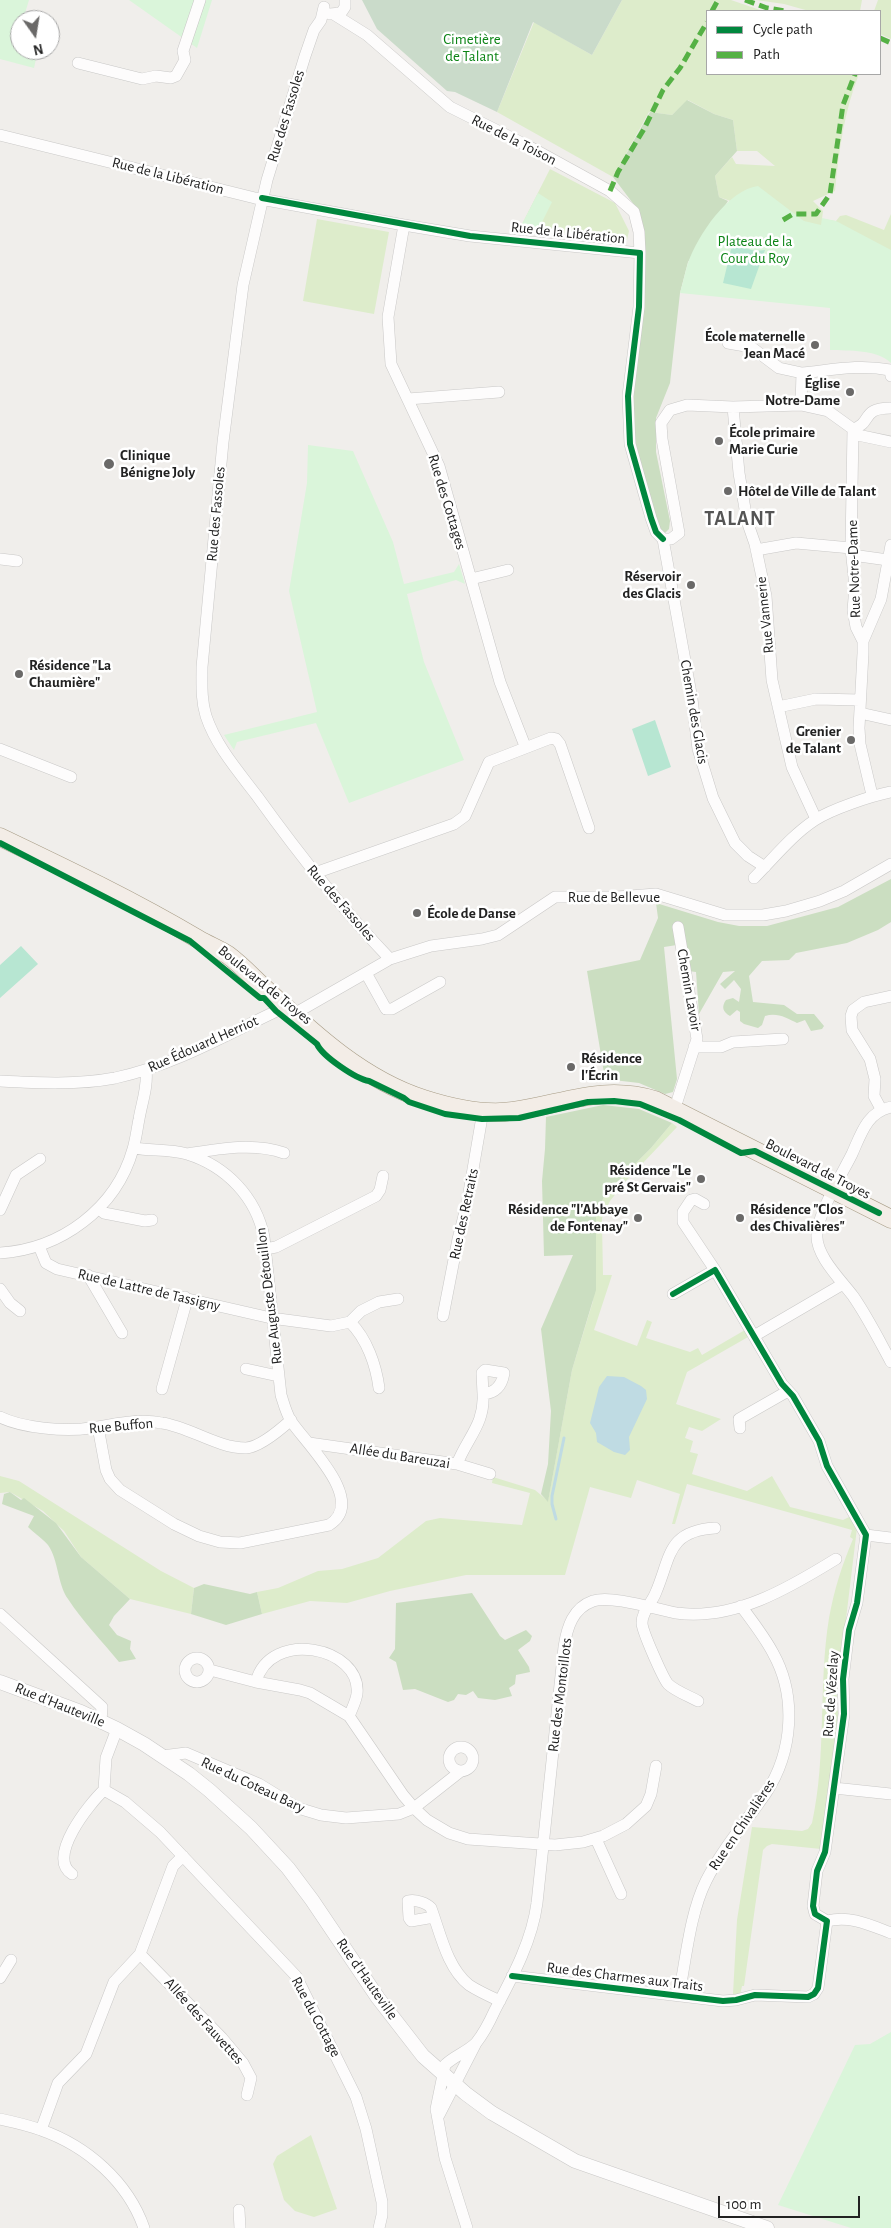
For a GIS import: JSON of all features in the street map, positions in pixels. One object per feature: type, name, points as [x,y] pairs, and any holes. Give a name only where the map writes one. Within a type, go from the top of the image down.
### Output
[{"type":"main road","name":"Boulevard de Troyes","points":[[0,837],[173,923],[228,955],[289,1011],[364,1071],[391,1086],[424,1099],[483,1111],[511,1111],[586,1095],[606,1094],[645,1097],[891,1219]]},
{"type":"street","points":[[78,63],[142,79],[156,76],[171,78],[176,76],[184,60],[183,51],[200,0]]},
{"type":"street","points":[[329,9],[341,13],[345,4]]},
{"type":"street","name":"Rue de la Toison","points":[[345,4],[366,35]]},
{"type":"street","name":"Rue des Fassoles","points":[[329,9],[314,30],[305,56],[262,198],[243,285],[223,442],[202,667],[202,695],[206,714],[219,745],[350,917],[390,958]]},
{"type":"street","name":"Rue de la Toison","points":[[329,9],[366,35],[450,107],[530,147],[610,191],[634,212],[639,232],[640,253]]},
{"type":"street","name":"Rue de la Libération","points":[[0,134],[262,198],[404,225],[470,236],[640,253],[639,307],[628,396],[630,444],[651,518],[656,532],[663,539]]},
{"type":"street","name":"Rue des Cottages","points":[[404,225],[388,317],[391,364],[439,466],[500,682],[525,746]]},
{"type":"street","points":[[728,343],[751,347],[779,368],[802,373],[837,368],[873,367],[890,370],[891,376]]},
{"type":"street","points":[[801,405],[802,373]]},
{"type":"street","points":[[408,399],[499,392]]},
{"type":"street","points":[[663,539],[671,539],[679,533],[662,439],[661,423],[670,410],[687,405],[733,408],[801,405],[828,411],[853,431],[891,442]]},
{"type":"street","name":"Rue Vannerie","points":[[733,408],[739,473],[748,521],[766,596],[772,680],[792,767],[816,819]]},
{"type":"street","points":[[853,431],[859,427],[871,412],[878,408],[891,408]]},
{"type":"street","name":"Rue Notre-Dame","points":[[853,431],[851,551],[855,587],[853,610],[856,627],[863,641],[860,744],[872,795]]},
{"type":"street","name":"Chemin des Glacis","points":[[663,539],[692,699],[698,749],[713,798],[735,842],[748,856],[765,867]]},
{"type":"street","points":[[756,550],[796,543],[889,559]]},
{"type":"street","points":[[863,641],[881,599],[891,545]]},
{"type":"street","points":[[0,559],[17,561]]},
{"type":"street","points":[[471,579],[508,570]]},
{"type":"street","points":[[778,707],[816,699],[860,700]]},
{"type":"street","points":[[860,713],[891,720]]},
{"type":"street","points":[[315,873],[454,824],[465,816],[489,762],[525,746],[551,738],[556,739],[560,744],[589,828]]},
{"type":"street","points":[[0,748],[49,770],[71,777]]},
{"type":"street","points":[[754,878],[785,845],[816,819],[872,795],[891,792]]},
{"type":"street","name":"Rue de Bellevue","points":[[289,1011],[390,958],[431,946],[498,935],[555,896],[617,897],[656,894],[725,915],[763,915],[820,901],[844,891],[891,864]]},
{"type":"street","name":"Chemin Lavoir","points":[[674,1111],[697,1039],[678,927]]},
{"type":"street","points":[[366,972],[386,1009],[392,1010],[440,982]]},
{"type":"street","points":[[891,996],[864,1002],[853,1010],[851,1016],[851,1026],[854,1034],[870,1060],[874,1079],[874,1096],[886,1108],[868,1120],[816,1235],[820,1248],[833,1271],[853,1296],[891,1362]]},
{"type":"street","name":"Rue Édouard Herriot","points":[[0,1081],[47,1083],[98,1080],[146,1070],[289,1011]]},
{"type":"street","points":[[694,1047],[721,1047],[733,1042],[783,1039]]},
{"type":"street","points":[[0,1253],[39,1246],[70,1231],[99,1209],[119,1181],[134,1148],[147,1083],[146,1070]]},
{"type":"street","name":"Rue des Retraits","points":[[443,1316],[467,1204],[483,1111]]},
{"type":"street","points":[[186,1154],[208,1150],[268,1147],[284,1153]]},
{"type":"street","name":"Rue Auguste Détouillon","points":[[98,1427],[106,1470],[120,1490],[174,1524],[198,1536],[220,1542],[240,1543],[319,1528],[336,1520],[343,1509],[342,1493],[309,1443],[291,1420],[280,1396],[265,1249],[261,1224],[254,1206],[244,1192],[209,1164],[186,1154],[134,1148]]},
{"type":"street","points":[[0,1210],[16,1175],[40,1159]]},
{"type":"street","points":[[265,1249],[276,1247],[376,1196],[380,1190],[383,1176]]},
{"type":"street","points":[[704,1204],[695,1199],[691,1200],[683,1212],[683,1222],[715,1270],[782,1384],[819,1441],[827,1466],[866,1535],[891,1538]]},
{"type":"street","points":[[99,1209],[104,1213],[145,1221],[152,1220]]},
{"type":"street","name":"Rue de Lattre de Tassigny","points":[[39,1246],[49,1266],[271,1318],[331,1326],[350,1322]]},
{"type":"street","points":[[672,1294],[715,1270]]},
{"type":"street","points":[[88,1275],[122,1333]]},
{"type":"street","points":[[754,1336],[843,1284]]},
{"type":"street","points":[[0,1289],[10,1303],[20,1311]]},
{"type":"street","points":[[162,1389],[186,1303],[185,1298]]},
{"type":"street","points":[[379,1388],[377,1370],[359,1331],[350,1322],[361,1311],[379,1302],[398,1299]]},
{"type":"street","name":"Rue Auguste Détouillon","points":[[246,1369],[278,1376]]},
{"type":"street","points":[[740,1428],[739,1419],[788,1391]]},
{"type":"street","points":[[457,1464],[478,1426],[483,1407],[483,1394]]},
{"type":"street","name":"Rue Buffon","points":[[0,1418],[31,1425],[71,1430],[118,1423],[164,1423],[234,1447],[249,1448],[278,1432],[291,1420]]},
{"type":"street","name":"Allée du Bareuzai","points":[[309,1443],[457,1464],[490,1474]]},
{"type":"street","points":[[698,1702],[671,1687],[664,1678],[642,1626],[647,1607],[656,1594],[667,1557],[676,1544],[689,1533],[702,1529],[716,1528]]},
{"type":"street","name":"Rue de Vézelay","points":[[827,1921],[816,1916],[813,1906],[817,1871],[825,1852],[844,1712],[843,1679],[849,1630],[857,1603],[866,1535]]},
{"type":"street","name":"Rue des Montoillots","points":[[438,2118],[454,2084],[500,2001],[534,1924],[544,1846],[563,1655],[569,1625],[577,1611],[595,1600],[612,1600],[678,1613],[696,1613],[741,1606],[784,1590],[836,1559]]},
{"type":"street","name":"Rue en Chivalières","points":[[679,1994],[702,1889],[715,1864],[769,1788],[780,1766],[787,1743],[788,1702],[781,1671],[770,1646],[741,1606]]},
{"type":"street","points":[[0,1614],[102,1707],[101,1721]]},
{"type":"street","points":[[256,1682],[262,1668],[282,1654],[304,1648],[321,1650],[342,1662],[354,1678],[357,1693],[349,1716]]},
{"type":"street","points":[[210,1670],[256,1682],[288,1687],[310,1694],[349,1716],[414,1808],[427,1820],[449,1832],[468,1839],[544,1846],[596,1839],[618,1829],[642,1811],[651,1794],[656,1766]]},
{"type":"street","name":"Rue d'Hauteville","points":[[0,1682],[56,1702],[117,1729],[189,1774],[244,1821],[288,1868],[312,1900],[378,1998],[423,2056],[454,2084],[492,2113],[575,2161],[767,2228]]},
{"type":"street","points":[[72,1874],[65,1867],[63,1857],[75,1826],[94,1799],[104,1790],[106,1758],[117,1729]]},
{"type":"street","name":"Rue du Coteau Bary","points":[[162,1756],[186,1753],[259,1784],[298,1808],[321,1815],[346,1818],[382,1816],[400,1814],[414,1808]]},
{"type":"street","points":[[414,1808],[461,1771]]},
{"type":"street","points":[[834,1788],[891,1794]]},
{"type":"street","name":"Rue du Cottage","points":[[104,1790],[125,1802],[160,1832],[287,1966],[307,1995],[352,2087],[364,2120],[382,2202],[379,2228]]},
{"type":"street","points":[[596,1839],[621,1894]]},
{"type":"street","points":[[41,2130],[58,2083],[86,2054],[114,1982],[140,1954],[173,1866],[183,1856]]},
{"type":"street","points":[[434,1917],[451,1961],[460,1977],[474,1988],[500,2001]]},
{"type":"street","points":[[827,1921],[842,1918],[851,1919],[872,1924],[891,1933]]},
{"type":"street","name":"Rue des Charmes aux Traits","points":[[512,1976],[679,1994],[724,2001],[736,2000],[755,1994],[804,1997],[814,1994],[819,1985],[827,1921]]},
{"type":"street","name":"Allée des Fauvettes","points":[[140,1954],[222,2038],[242,2063],[250,2078],[247,2095]]},
{"type":"street","points":[[0,1978],[11,1960]]},
{"type":"street","name":"Rue des Montoillots","points":[[442,2074],[448,2062],[476,2043]]},
{"type":"street","points":[[442,2074],[436,2104],[438,2118],[445,2158],[467,2228]]},
{"type":"street","points":[[0,2119],[41,2130],[76,2147],[104,2168],[128,2196],[144,2228]]},
{"type":"street","points":[[239,2210],[240,2228]]},
{"type":"green space","points":[[0,0],[29,0],[26,10],[10,10],[10,60],[36,60],[34,68],[0,59]]},
{"type":"green space","points":[[129,0],[212,0],[197,48]]},
{"type":"green space","name":"Cimetière de Talant","points":[[362,0],[622,0],[592,55],[533,22],[497,112],[455,92],[447,91],[377,29]]},
{"type":"green space","points":[[622,0],[731,0],[760,10],[706,10],[706,75],[859,75],[849,103],[843,131],[835,191],[813,201],[823,211],[822,219],[836,221],[840,216],[846,215],[884,230],[891,214],[891,257],[719,197],[715,176],[732,157],[736,164],[775,166],[757,151],[737,151],[733,120],[714,114],[688,100],[672,115],[649,112],[613,177],[497,112],[534,22],[592,55]]},
{"type":"green space","points":[[756,0],[862,0],[860,10],[805,10],[784,4]]},
{"type":"green space","points":[[878,0],[891,0],[891,39],[881,34],[881,10],[874,10]]},
{"type":"green space","points":[[687,100],[714,114],[733,120],[737,151],[715,176],[719,197],[728,201],[688,262],[680,293],[670,383],[656,418],[656,452],[670,521],[669,529],[665,533],[660,529],[639,462],[632,422],[632,397],[643,314],[635,206],[613,177],[650,112],[672,115]]},
{"type":"green space","points":[[550,169],[615,203],[629,231],[627,240],[520,228]]},
{"type":"green space","name":"Plateau de la Cour du Roy","points":[[758,186],[804,221],[821,225],[822,218],[836,221],[891,250],[891,363],[885,358],[871,353],[830,350],[830,308],[680,293],[688,263],[707,227],[725,205],[736,196],[747,189]]},
{"type":"green space","points":[[538,193],[552,202],[538,230],[520,228]]},
{"type":"green space","points":[[317,219],[389,232],[374,314],[303,301]]},
{"type":"green space","points":[[732,245],[756,251],[765,250],[751,289],[723,283]]},
{"type":"green space","points":[[308,445],[353,451],[393,542],[404,584],[454,572],[459,564],[465,584],[456,580],[407,594],[424,662],[464,760],[349,803],[316,723],[237,742],[234,750],[224,735],[317,712],[289,591],[307,483]]},
{"type":"green space","points":[[655,720],[671,767],[648,776],[632,729]]},
{"type":"green space","points":[[891,879],[891,922],[878,930],[847,943],[796,953],[789,960],[762,961],[749,976],[753,1002],[784,1005],[797,1014],[814,1014],[824,1026],[822,1029],[811,1031],[805,1020],[797,1023],[782,1016],[774,1015],[765,1016],[762,1025],[758,1028],[740,1021],[740,1012],[737,1010],[730,1016],[724,1011],[724,1003],[726,1000],[733,998],[739,1002],[741,989],[734,980],[725,989],[720,984],[735,971],[723,972],[699,1014],[696,972],[688,971],[677,945],[664,947],[677,1079],[673,1092],[665,1094],[639,1083],[605,1079],[587,971],[640,960],[658,918],[656,903],[718,922],[739,926],[767,926],[838,907]]},
{"type":"green space","points":[[21,946],[38,964],[0,998],[0,965]]},
{"type":"green space","points":[[603,1105],[639,1109],[672,1123],[651,1148],[606,1193],[596,1213],[596,1290],[572,1370],[548,1502],[541,1494],[548,1464],[551,1411],[541,1329],[573,1255],[544,1256],[542,1181],[546,1117]]},
{"type":"green space","points":[[672,1123],[677,1127],[625,1182],[610,1201],[602,1218],[603,1275],[612,1275],[594,1330],[637,1346],[647,1320],[652,1322],[646,1338],[690,1352],[698,1348],[702,1355],[745,1330],[748,1337],[687,1372],[676,1404],[721,1419],[702,1431],[689,1427],[685,1438],[693,1441],[690,1452],[698,1454],[692,1474],[747,1491],[772,1476],[790,1507],[843,1520],[851,1516],[857,1528],[835,1710],[839,1711],[821,1849],[772,1844],[763,1850],[744,1986],[742,1986],[740,1995],[733,1994],[737,1920],[752,1827],[802,1831],[808,1829],[812,1823],[817,1797],[824,1669],[829,1618],[845,1558],[853,1539],[850,1537],[852,1530],[687,1484],[675,1524],[672,1524],[680,1494],[637,1480],[631,1498],[590,1487],[565,1575],[466,1575],[390,1591],[347,1603],[310,1601],[262,1614],[257,1592],[278,1588],[318,1571],[342,1569],[378,1558],[426,1521],[440,1518],[522,1525],[530,1493],[492,1483],[493,1477],[535,1490],[548,1501],[572,1370],[593,1301],[596,1213],[606,1193],[651,1148]]},
{"type":"green space","points":[[0,1476],[19,1481],[161,1571],[194,1588],[191,1614],[130,1599],[81,1557],[64,1531],[43,1511],[10,1492],[0,1493]]},
{"type":"green space","points":[[10,1492],[21,1500],[24,1498],[56,1523],[81,1557],[130,1599],[114,1616],[109,1625],[117,1635],[131,1641],[130,1649],[136,1659],[119,1662],[80,1616],[64,1593],[52,1551],[44,1540],[28,1527],[34,1516],[2,1504],[4,1494]]},
{"type":"green space","points":[[204,1584],[250,1594],[257,1592],[262,1614],[226,1625],[191,1614],[194,1588]]},
{"type":"green space","points":[[472,1593],[500,1636],[505,1640],[526,1630],[532,1636],[530,1641],[518,1650],[529,1667],[530,1672],[516,1675],[515,1684],[509,1688],[512,1696],[495,1700],[478,1698],[473,1691],[466,1695],[458,1694],[454,1700],[448,1702],[415,1689],[403,1690],[396,1662],[389,1658],[395,1649],[396,1603]]},
{"type":"green space","points":[[891,2032],[891,2228],[851,2228],[778,2205],[855,2045],[870,2044]]},
{"type":"green space","points":[[311,2135],[337,2209],[314,2217],[295,2211],[284,2200],[273,2164],[277,2156]]},
{"type":"water","points":[[607,1376],[624,1377],[646,1390],[647,1399],[629,1437],[630,1450],[625,1455],[614,1452],[597,1442],[596,1433],[590,1423],[599,1387]]},
{"type":"waterway","points":[[556,1519],[552,1496],[564,1438]]},
{"type":"marked path","points":[[713,10],[718,0]]},
{"type":"marked path","points":[[745,0],[779,10]]},
{"type":"marked path","points":[[610,191],[618,172],[644,129],[663,90],[680,68],[706,24]]},
{"type":"marked path","points":[[881,38],[891,43]]},
{"type":"marked path","points":[[783,220],[793,214],[816,214],[830,194],[843,105],[855,75]]},
{"type":"cycle path","points":[[262,198],[470,236],[640,253],[639,307],[628,396],[630,444],[651,518],[656,532],[663,539]]},
{"type":"cycle path","points":[[0,843],[190,941],[260,998],[264,998],[276,1011],[317,1044],[325,1055],[356,1076],[409,1102],[445,1114],[482,1119],[519,1118],[588,1102],[614,1101],[640,1104],[679,1120],[741,1153],[755,1151],[879,1213]]},
{"type":"cycle path","points":[[512,1976],[723,2001],[755,1995],[808,1997],[814,1994],[818,1988],[827,1921],[815,1914],[813,1906],[817,1871],[825,1852],[844,1714],[843,1679],[849,1630],[857,1603],[866,1535],[827,1466],[819,1441],[793,1396],[782,1384],[715,1270],[673,1294]]},
{"type":"place","name":"École maternelle Jean Macé","points":[[815,345]]},
{"type":"place","name":"Église Notre-Dame","points":[[850,392]]},
{"type":"place","name":"École primaire Marie Curie","points":[[719,441]]},
{"type":"place","name":"Clinique Bénigne Joly","points":[[109,464]]},
{"type":"place","name":"Hôtel de Ville de Talant","points":[[728,491]]},
{"type":"place","name":"Réservoir des Glacis","points":[[691,585]]},
{"type":"place","name":"Résidence \"La Chaumière\"","points":[[19,674]]},
{"type":"place","name":"Grenier de Talant","points":[[851,740]]},
{"type":"place","name":"École de Danse","points":[[417,913]]},
{"type":"place","name":"Résidence l'Écrin","points":[[571,1067]]},
{"type":"place","name":"Résidence \"Le pré St Gervais\"","points":[[701,1179]]},
{"type":"place","name":"Résidence \"l'Abbaye de Fontenay\"","points":[[638,1218]]},
{"type":"place","name":"Résidence \"Clos des Chivalières\"","points":[[740,1218]]},
{"type":"district","name":"TALANT","points":[[740,519]]}]
